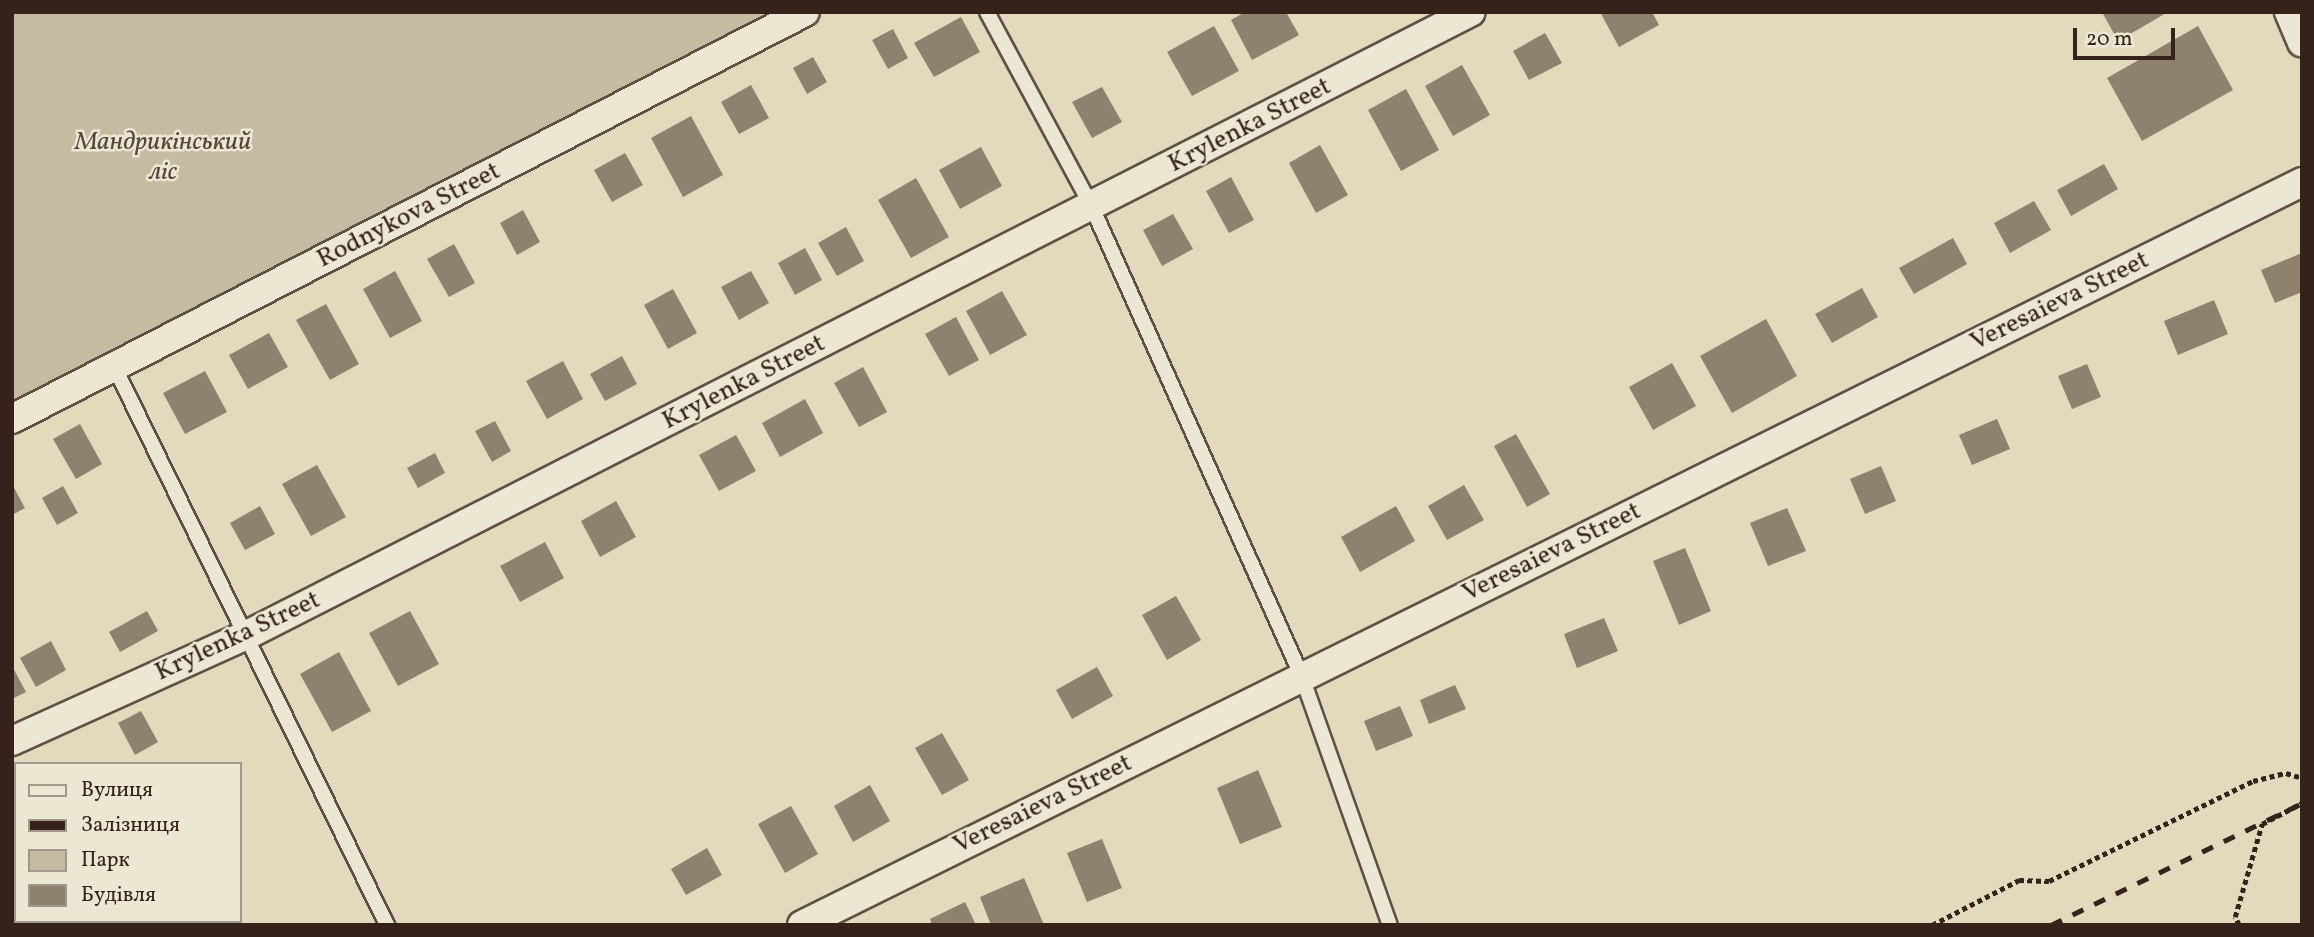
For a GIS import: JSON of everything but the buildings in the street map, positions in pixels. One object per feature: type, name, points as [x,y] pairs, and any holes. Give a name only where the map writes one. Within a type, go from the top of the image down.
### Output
[{"type":"street","name":"Rodnykova Street","points":[[12,419],[805,12]]},
{"type":"street","name":"Krylenka Street","points":[[12,741],[247,635],[1471,12]]},
{"type":"street","points":[[2289,12],[2302,42]]},
{"type":"street","name":"Veresaieva Street","points":[[802,925],[2302,182]]},
{"type":"lane","points":[[987,12],[1092,207],[1301,677],[1390,925]]},
{"type":"lane","points":[[115,368],[387,925]]},
{"type":"path","points":[[1932,925],[2019,880],[2049,881],[2253,781],[2286,772],[2302,778]]},
{"type":"path","points":[[2239,925],[2235,917],[2262,824],[2302,803]]},
{"type":"green space","name":"Мандрикінський ліс","points":[[12,12],[805,12],[12,419]]},
{"type":"railway","points":[[2051,925],[2302,803]]}]
